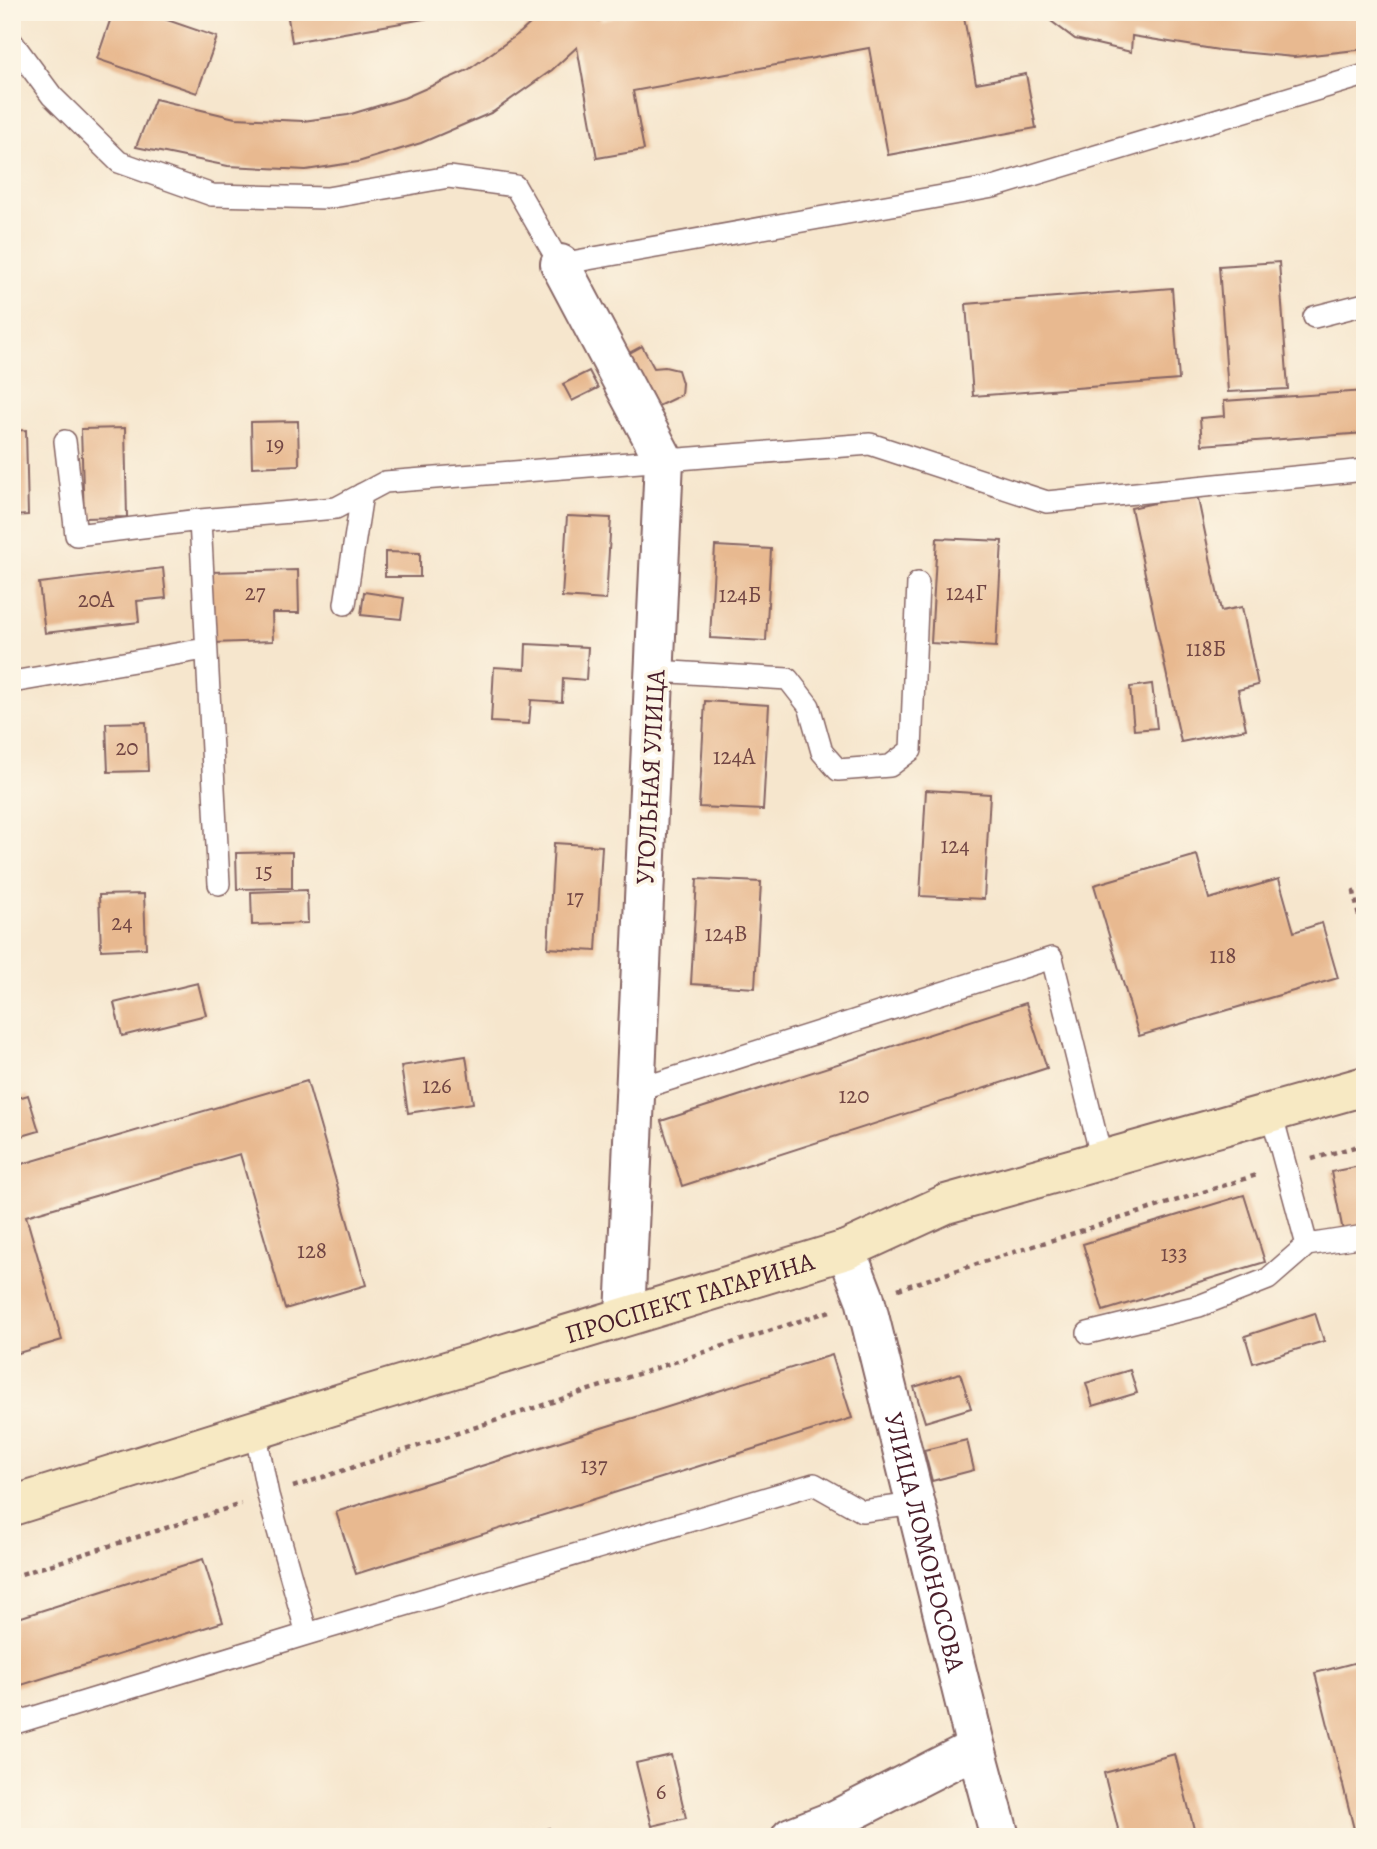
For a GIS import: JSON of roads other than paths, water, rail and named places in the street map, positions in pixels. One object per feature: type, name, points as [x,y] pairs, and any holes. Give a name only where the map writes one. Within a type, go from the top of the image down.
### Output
[{"type":"main road","name":"ПРОСПЕКТ ГАГАРИНА","points":[[12,1506],[846,1250],[946,1203],[1365,1086]]},
{"type":"street","points":[[560,264],[664,460]]},
{"type":"street","name":"УГОЛЬНАЯ УЛИЦА","points":[[625,1316],[664,460]]},
{"type":"street","name":"УЛИЦА ЛОМОНОСОВА","points":[[846,1250],[864,1299],[1000,1837]]},
{"type":"street","points":[[791,1837],[837,1819],[976,1748]]},
{"type":"lane","points":[[12,42],[52,96],[119,162],[212,195],[327,198],[449,177],[515,186],[560,264],[993,187],[1365,75]]},
{"type":"lane","points":[[1314,317],[1365,304]]},
{"type":"lane","points":[[65,441],[76,535],[200,520],[336,508],[385,482],[870,444],[1047,502],[1365,470]]},
{"type":"lane","points":[[345,604],[362,494]]},
{"type":"lane","points":[[200,520],[219,884]]},
{"type":"lane","points":[[655,671],[788,679],[809,706],[822,752],[838,770],[890,766],[911,750],[918,583]]},
{"type":"lane","points":[[12,682],[205,649]]},
{"type":"lane","points":[[636,1090],[1052,958],[1102,1160]]},
{"type":"lane","points":[[1271,1112],[1307,1245]]},
{"type":"lane","points":[[1088,1333],[1199,1306],[1268,1279],[1307,1245],[1365,1236]]},
{"type":"lane","points":[[254,1430],[268,1495],[307,1634]]},
{"type":"lane","points":[[12,1724],[814,1484],[862,1511],[915,1504]]}]
